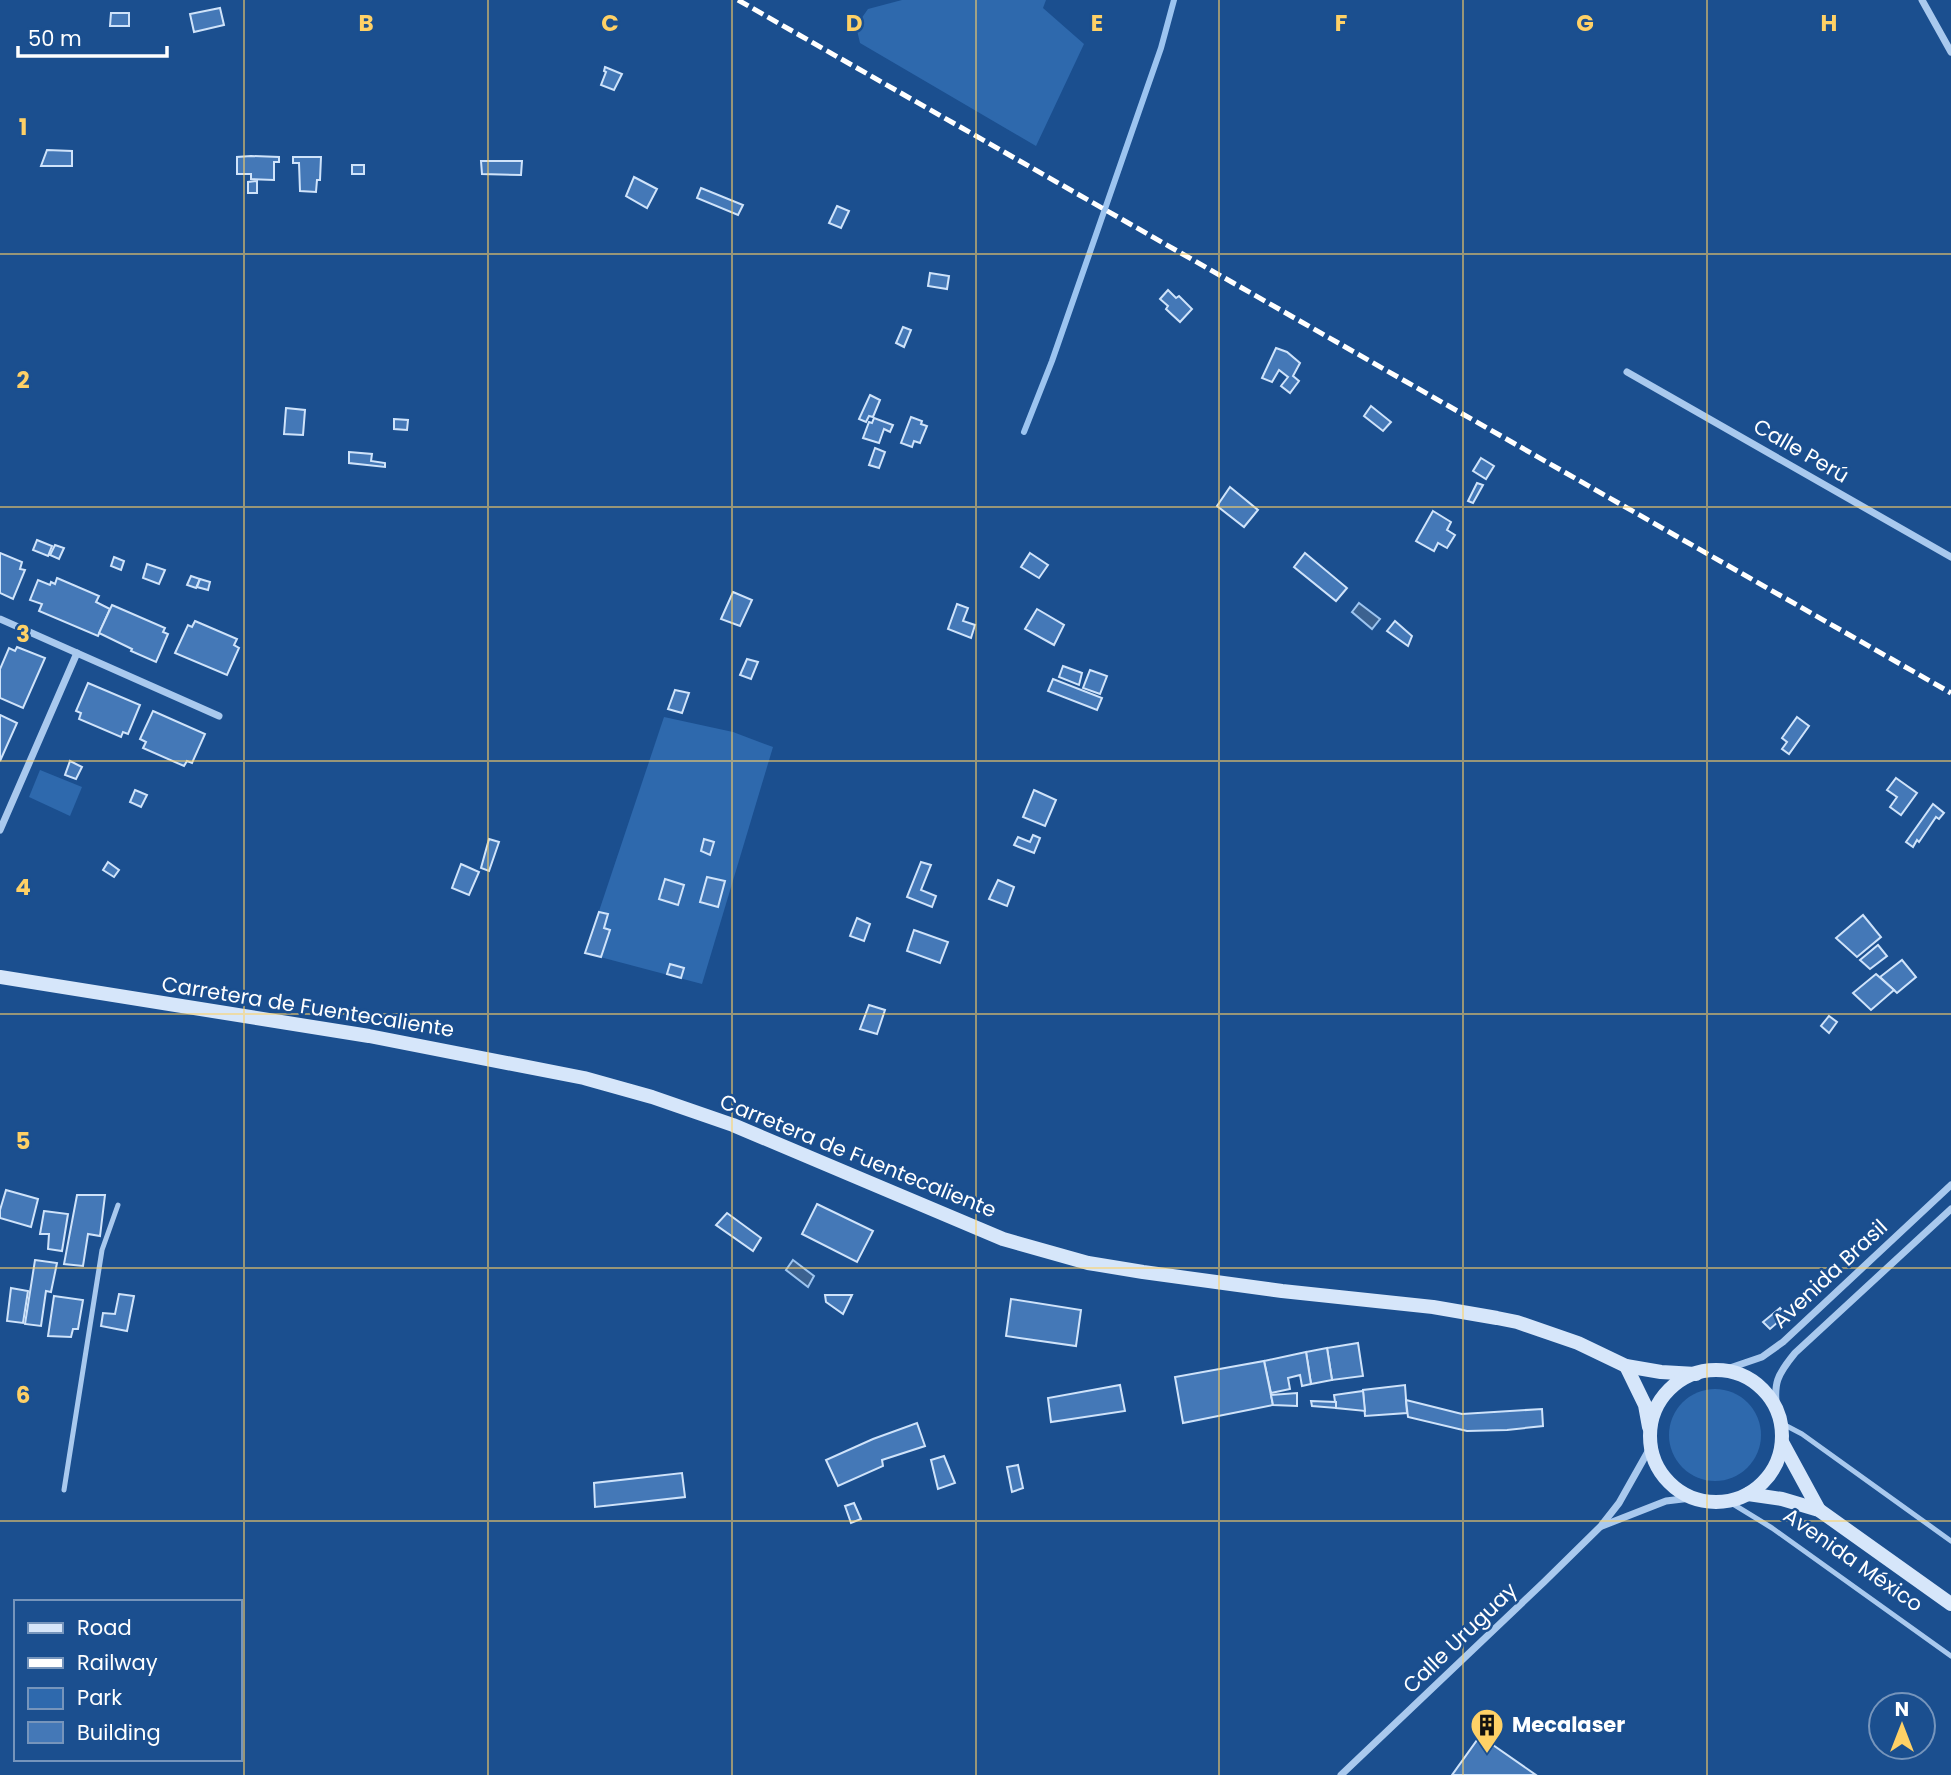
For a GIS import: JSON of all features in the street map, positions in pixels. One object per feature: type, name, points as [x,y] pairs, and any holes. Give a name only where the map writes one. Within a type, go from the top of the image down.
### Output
[{"type":"main road","name":"Carretera de Fuentecaliente","points":[[0,977],[369,1036],[584,1078],[652,1097],[733,1125],[1003,1239],[1088,1263],[1282,1291],[1433,1307],[1497,1318],[1527,1325],[1578,1343],[1626,1366],[1696,1374]]},
{"type":"main road","points":[[1626,1366],[1645,1405],[1650,1448],[1658,1469],[1672,1486],[1691,1498],[1716,1502],[1748,1494],[1765,1480],[1771,1471],[1782,1442],[1779,1418],[1768,1396],[1755,1383],[1739,1374],[1721,1371],[1696,1374],[1678,1382],[1664,1395],[1654,1412],[1650,1431]]},
{"type":"main road","name":"Avenida México","points":[[1782,1442],[1819,1510]]},
{"type":"main road","name":"Avenida México","points":[[1748,1494],[1782,1499],[1819,1510],[1951,1604]]},
{"type":"street","points":[[1922,0],[1951,52]]},
{"type":"street","name":"Calle Perú","points":[[1631,374],[1951,557]]},
{"type":"street","points":[[0,619],[219,716]]},
{"type":"street","points":[[0,830],[77,653]]},
{"type":"street","name":"Avenida Brasil","points":[[1721,1371],[1762,1357],[1783,1342],[1951,1185]]},
{"type":"street","name":"Avenida Brasil","points":[[1779,1418],[1774,1393],[1776,1381],[1784,1366],[1951,1209]]},
{"type":"street","name":"Calle Uruguay","points":[[1341,1775],[1601,1526],[1619,1503],[1650,1448]]},
{"type":"street","name":"Calle Uruguay","points":[[1601,1526],[1666,1501],[1691,1498]]},
{"type":"lane","points":[[64,1490],[102,1250],[118,1205]]},
{"type":"lane","points":[[1779,1418],[1951,1541]]},
{"type":"lane","name":"Avenida México","points":[[1728,1501],[1772,1528],[1951,1656]]},
{"type":"green space","points":[[902,0],[1046,0],[1043,8],[1084,44],[1036,146],[860,43],[856,26],[868,9]]},
{"type":"green space","points":[[664,717],[733,732],[773,747],[702,984],[585,953]]},
{"type":"green space","points":[[40,770],[82,787],[70,816],[29,797]]},
{"type":"green space","points":[[1715,1389],[1733,1392],[1748,1402],[1758,1417],[1761,1435],[1758,1453],[1748,1468],[1733,1478],[1715,1481],[1697,1478],[1682,1468],[1672,1453],[1669,1435],[1672,1417],[1682,1402],[1697,1392]]},
{"type":"shaded area","points":[[1359,603],[1380,619],[1372,629],[1352,612]]},
{"type":"shaded area","points":[[793,1260],[814,1276],[808,1287],[786,1270]]},
{"type":"building","points":[[220,8],[224,25],[194,32],[190,14]]},
{"type":"building","points":[[111,13],[129,13],[129,26],[110,26]]},
{"type":"building","points":[[605,67],[622,74],[614,90],[601,85]]},
{"type":"building","points":[[47,150],[72,151],[72,166],[41,166]]},
{"type":"building","points":[[237,157],[279,157],[279,162],[274,162],[274,180],[251,179],[251,174],[237,174]]},
{"type":"building","points":[[293,157],[321,157],[320,180],[317,180],[316,192],[300,191],[299,163],[293,163]]},
{"type":"building","points":[[481,161],[522,161],[521,175],[482,174]]},
{"type":"building","points":[[352,165],[364,165],[364,174],[352,174]]},
{"type":"building","points":[[634,177],[657,189],[647,208],[626,196]]},
{"type":"building","points":[[257,181],[257,193],[248,193],[248,182]]},
{"type":"building","points":[[701,188],[743,205],[738,215],[697,198]]},
{"type":"building","points":[[837,206],[849,211],[841,228],[829,223]]},
{"type":"building","points":[[930,273],[949,276],[947,289],[928,286]]},
{"type":"building","points":[[1168,290],[1176,298],[1179,296],[1192,309],[1180,322],[1160,299]]},
{"type":"building","points":[[903,327],[911,330],[904,347],[896,343]]},
{"type":"building","points":[[1276,348],[1287,352],[1300,363],[1293,376],[1299,381],[1290,393],[1281,386],[1288,377],[1279,370],[1272,382],[1262,378]]},
{"type":"building","points":[[870,395],[880,400],[873,417],[869,416],[866,422],[859,419]]},
{"type":"building","points":[[1371,406],[1391,422],[1383,431],[1364,416]]},
{"type":"building","points":[[286,408],[305,410],[303,435],[284,434]]},
{"type":"building","points":[[911,417],[927,426],[920,443],[914,441],[912,447],[901,443]]},
{"type":"building","points":[[874,418],[893,425],[890,432],[884,429],[879,443],[863,438],[869,422],[872,423]]},
{"type":"building","points":[[394,419],[408,420],[407,430],[394,429]]},
{"type":"building","points":[[875,448],[885,452],[879,468],[869,465]]},
{"type":"building","points":[[349,452],[372,454],[371,461],[385,463],[385,467],[349,463]]},
{"type":"building","points":[[1481,458],[1494,466],[1486,479],[1473,471]]},
{"type":"building","points":[[1477,483],[1483,485],[1473,503],[1468,501]]},
{"type":"building","points":[[1230,487],[1258,510],[1244,527],[1217,506]]},
{"type":"building","points":[[1433,511],[1451,522],[1447,530],[1455,535],[1447,548],[1438,543],[1434,551],[1416,541]]},
{"type":"building","points":[[37,540],[52,546],[48,556],[33,550]]},
{"type":"building","points":[[55,545],[64,548],[59,559],[50,555]]},
{"type":"building","points":[[0,553],[22,562],[20,569],[25,570],[13,599],[0,593]]},
{"type":"building","points":[[1030,553],[1048,565],[1039,578],[1021,567]]},
{"type":"building","points":[[1305,553],[1347,588],[1336,601],[1294,567]]},
{"type":"building","points":[[114,557],[124,561],[121,570],[111,566]]},
{"type":"building","points":[[147,564],[165,570],[159,584],[143,578]]},
{"type":"building","points":[[191,576],[200,579],[196,588],[187,585]]},
{"type":"building","points":[[57,578],[99,596],[96,602],[110,609],[98,636],[39,611],[42,604],[30,600],[38,580],[50,585],[51,582],[55,584]]},
{"type":"building","points":[[200,579],[210,582],[208,590],[197,587]]},
{"type":"building","points":[[733,592],[752,600],[740,626],[721,619]]},
{"type":"building","points":[[957,604],[968,608],[963,621],[975,625],[971,638],[948,629]]},
{"type":"building","points":[[112,605],[165,628],[163,632],[168,634],[156,662],[99,633]]},
{"type":"building","points":[[1037,609],[1064,625],[1054,645],[1025,629]]},
{"type":"building","points":[[195,621],[237,639],[234,645],[239,648],[227,675],[175,653],[188,625],[192,627]]},
{"type":"building","points":[[1395,621],[1412,636],[1408,646],[1387,631]]},
{"type":"building","points":[[17,647],[45,658],[23,708],[0,698],[0,669],[9,648],[15,651]]},
{"type":"building","points":[[747,659],[758,662],[751,679],[740,675]]},
{"type":"building","points":[[1063,666],[1082,673],[1079,685],[1059,677]]},
{"type":"building","points":[[1090,670],[1107,676],[1100,694],[1083,688]]},
{"type":"building","points":[[1053,679],[1102,698],[1097,710],[1048,691]]},
{"type":"building","points":[[88,683],[140,705],[128,734],[123,732],[121,737],[79,719],[81,713],[76,711]]},
{"type":"building","points":[[675,690],[689,693],[682,713],[668,709]]},
{"type":"building","points":[[153,711],[205,734],[192,763],[187,761],[184,766],[143,748],[146,742],[140,739]]},
{"type":"building","points":[[0,715],[17,723],[0,761]]},
{"type":"building","points":[[1797,717],[1809,726],[1789,754],[1782,749],[1787,742],[1782,738]]},
{"type":"building","points":[[70,761],[82,767],[76,779],[65,775]]},
{"type":"building","points":[[1896,778],[1917,793],[1901,815],[1890,807],[1897,797],[1887,790]]},
{"type":"building","points":[[135,790],[147,795],[141,807],[130,802]]},
{"type":"building","points":[[1034,790],[1056,800],[1045,826],[1023,817]]},
{"type":"building","points":[[1933,804],[1944,813],[1939,819],[1936,817],[1913,847],[1906,842]]},
{"type":"building","points":[[1033,835],[1040,838],[1034,853],[1014,845],[1018,837],[1030,842]]},
{"type":"building","points":[[489,839],[499,842],[489,871],[481,868]]},
{"type":"building","points":[[704,839],[714,842],[710,855],[701,851]]},
{"type":"building","points":[[108,862],[119,870],[114,877],[103,870]]},
{"type":"building","points":[[921,862],[931,865],[921,890],[936,896],[932,907],[907,897]]},
{"type":"building","points":[[461,864],[479,872],[469,895],[452,888]]},
{"type":"building","points":[[707,877],[725,881],[718,907],[700,902]]},
{"type":"building","points":[[665,879],[684,885],[678,905],[659,899]]},
{"type":"building","points":[[998,880],[1014,887],[1007,906],[989,899]]},
{"type":"building","points":[[599,912],[608,914],[604,928],[610,930],[601,957],[585,953]]},
{"type":"building","points":[[1863,915],[1881,937],[1857,957],[1836,938]]},
{"type":"building","points":[[857,918],[870,924],[864,941],[850,936]]},
{"type":"building","points":[[914,930],[948,942],[940,963],[907,951]]},
{"type":"building","points":[[1878,945],[1887,956],[1870,969],[1860,960]]},
{"type":"building","points":[[1902,960],[1916,977],[1897,993],[1880,977]]},
{"type":"building","points":[[670,964],[684,968],[681,978],[667,974]]},
{"type":"building","points":[[1876,974],[1894,990],[1871,1010],[1853,993]]},
{"type":"building","points":[[869,1005],[885,1010],[877,1034],[860,1029]]},
{"type":"building","points":[[1829,1016],[1837,1022],[1829,1033],[1821,1026]]},
{"type":"building","points":[[6,1190],[38,1199],[31,1227],[0,1218]]},
{"type":"building","points":[[77,1195],[105,1195],[100,1236],[88,1234],[83,1266],[64,1264]]},
{"type":"building","points":[[817,1204],[873,1231],[857,1262],[802,1234]]},
{"type":"building","points":[[44,1211],[68,1214],[62,1251],[48,1249],[49,1234],[40,1234]]},
{"type":"building","points":[[727,1213],[761,1238],[753,1251],[716,1225]]},
{"type":"building","points":[[35,1260],[57,1263],[51,1292],[46,1291],[41,1326],[25,1324]]},
{"type":"building","points":[[11,1288],[28,1291],[23,1323],[7,1321]]},
{"type":"building","points":[[119,1294],[134,1296],[127,1331],[101,1326],[103,1313],[115,1314]]},
{"type":"building","points":[[825,1295],[852,1295],[843,1314],[826,1302]]},
{"type":"building","points":[[54,1296],[83,1300],[78,1329],[73,1329],[71,1337],[48,1336]]},
{"type":"building","points":[[1011,1299],[1081,1310],[1076,1346],[1006,1336]]},
{"type":"building","points":[[1780,1308],[1786,1315],[1770,1329],[1763,1322]]},
{"type":"building","points":[[1358,1343],[1363,1376],[1332,1380],[1327,1348]]},
{"type":"building","points":[[1327,1348],[1332,1380],[1311,1384],[1306,1352]]},
{"type":"building","points":[[1306,1352],[1311,1384],[1302,1386],[1300,1375],[1288,1378],[1290,1389],[1271,1393],[1264,1361]]},
{"type":"building","points":[[1264,1361],[1273,1405],[1183,1423],[1175,1377]]},
{"type":"building","points":[[1120,1385],[1125,1411],[1051,1422],[1048,1398]]},
{"type":"building","points":[[1405,1385],[1407,1413],[1365,1416],[1363,1390]]},
{"type":"building","points":[[1363,1391],[1365,1411],[1336,1408],[1334,1395]]},
{"type":"building","points":[[1297,1393],[1297,1406],[1273,1405],[1271,1395]]},
{"type":"building","points":[[1406,1400],[1462,1414],[1542,1409],[1543,1426],[1467,1431],[1408,1417]]},
{"type":"building","points":[[1311,1401],[1336,1402],[1336,1408],[1312,1406]]},
{"type":"building","points":[[917,1423],[925,1446],[882,1460],[883,1466],[838,1486],[826,1460]]},
{"type":"building","points":[[944,1456],[955,1483],[938,1489],[931,1460]]},
{"type":"building","points":[[1018,1465],[1023,1488],[1012,1492],[1007,1467]]},
{"type":"building","points":[[682,1473],[685,1497],[595,1507],[594,1483]]},
{"type":"building","points":[[854,1503],[861,1519],[851,1523],[845,1506]]},
{"type":"building","name":"Mecalaser","points":[[1480,1736],[1536,1775],[1452,1775]]},
{"type":"waterway","points":[[1024,432],[1052,361],[1161,48],[1174,0]]},
{"type":"railway","points":[[738,0],[1951,693]]},
{"type":"place","name":"Mecalaser","points":[[1487,1755]]}]
